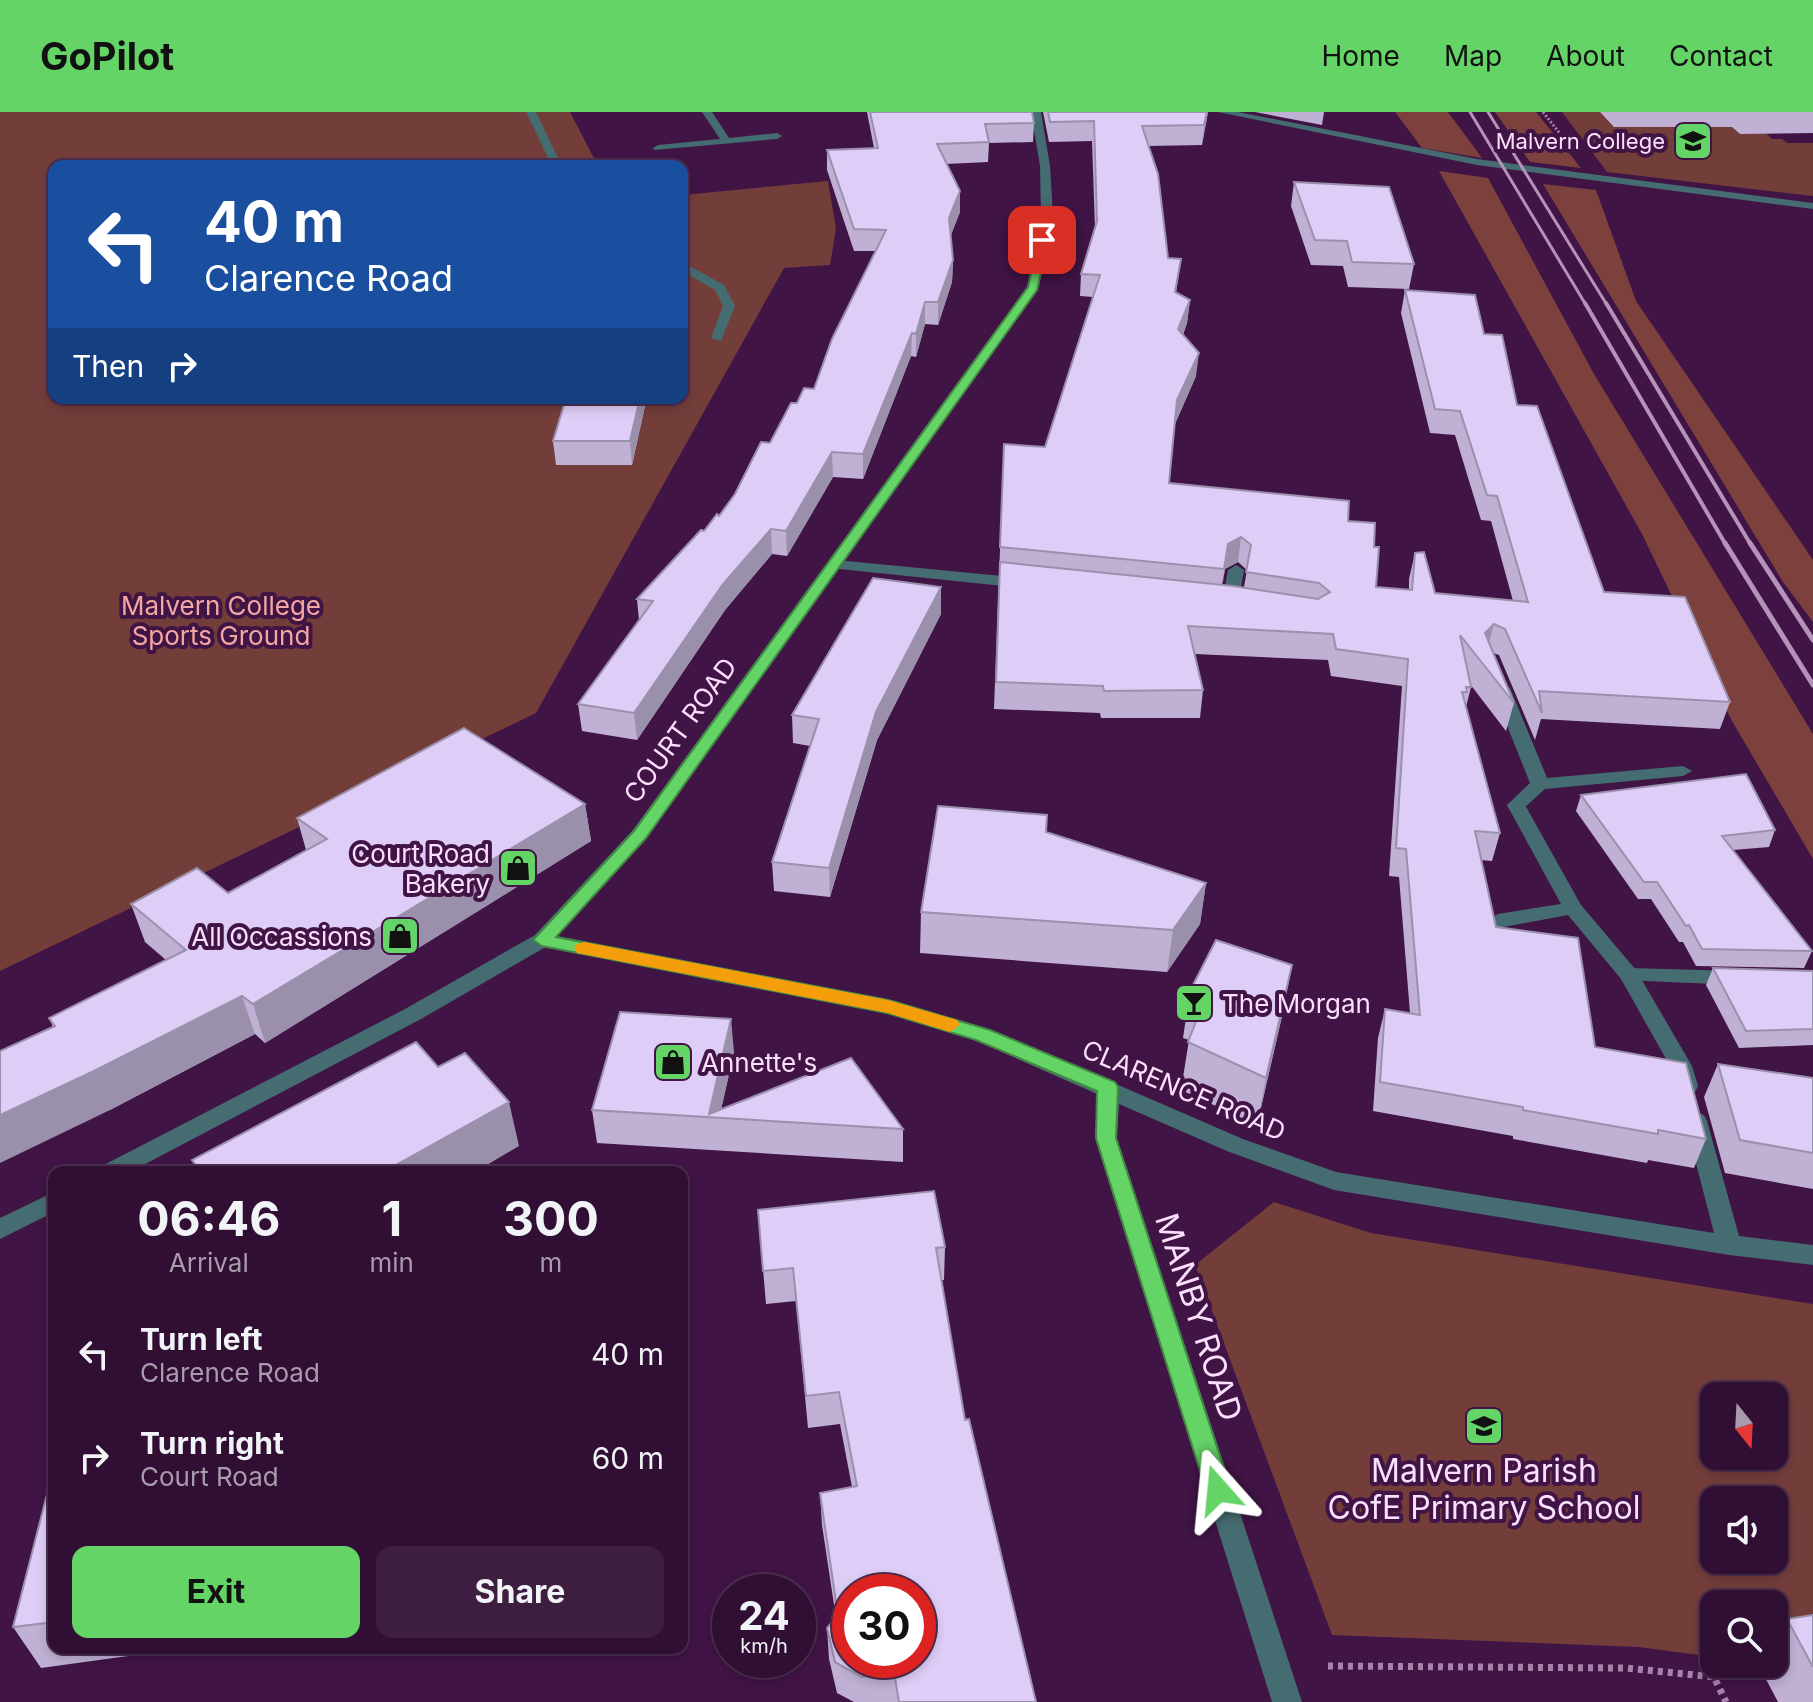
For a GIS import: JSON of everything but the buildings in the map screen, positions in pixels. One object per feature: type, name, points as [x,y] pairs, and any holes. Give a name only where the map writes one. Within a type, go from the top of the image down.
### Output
[{"type":"street","points":[[531,112],[554,160]]},
{"type":"street","points":[[707,112],[726,141]]},
{"type":"street","name":"COURT ROAD","points":[[122,1166],[413,1014],[542,940],[640,834],[1033,287],[1047,216],[1045,166],[1036,112]]},
{"type":"street","points":[[1223,112],[1477,162],[1813,206]]},
{"type":"street","points":[[658,148],[777,136]]},
{"type":"street","points":[[688,269],[720,288],[729,306],[717,338]]},
{"type":"street","points":[[836,565],[1041,585]]},
{"type":"street","points":[[1230,605],[1236,570]]},
{"type":"street","points":[[1495,672],[1540,784]]},
{"type":"street","points":[[1683,771],[1540,784],[1516,805],[1573,908],[1629,975],[1681,1066],[1729,1245]]},
{"type":"street","points":[[1498,921],[1573,908]]},
{"type":"street","name":"CLARENCE ROAD","points":[[542,940],[888,1006],[983,1035],[1235,1145],[1334,1181],[1729,1245],[1813,1255]]},
{"type":"street","points":[[1629,975],[1758,979]]},
{"type":"street","name":"MANBY ROAD","points":[[1108,1087],[1106,1138],[1287,1702]]},
{"type":"street","points":[[0,1229],[48,1204]]},
{"type":"path","points":[[1275,1666],[1626,1668],[1714,1677],[1726,1702]]},
{"type":"green space","name":"Malvern College Sports Ground","points":[[0,112],[570,112],[595,160],[48,160],[48,404],[688,404],[688,194],[828,181],[836,229],[830,265],[784,268],[536,713],[0,971]]},
{"type":"green space","name":"Malvern College","points":[[1562,112],[1600,112],[1732,127],[1740,134],[1766,133],[1772,139],[1782,139],[1787,143],[1813,143],[1813,196],[1607,172]]},
{"type":"green space","name":"Malvern Parish CofE Primary School","points":[[1274,1202],[1371,1233],[1813,1304],[1813,1655],[1788,1659],[1788,1590],[1700,1590],[1700,1655],[1639,1647],[1332,1635],[1195,1265]]},
{"type":"shaded area","points":[[1395,112],[1448,112],[1482,158],[1422,148]]},
{"type":"shaded area","points":[[1495,112],[1536,112],[1581,168],[1530,162]]},
{"type":"shaded area","points":[[1439,171],[1488,178],[1594,374],[1813,734],[1813,859],[1732,721],[1642,534]]},
{"type":"shaded area","points":[[1543,184],[1596,190],[1636,301],[1813,560],[1813,622],[1783,582]]},
{"type":"railway","points":[[1470,112],[1586,305]]},
{"type":"railway","points":[[1488,112],[1607,305]]},
{"type":"railway","points":[[1585,303],[1726,545]]},
{"type":"railway","points":[[1606,303],[1751,545]]},
{"type":"railway","points":[[1725,543],[1813,685]]},
{"type":"railway","points":[[1750,543],[1813,640]]},
{"type":"slow traffic","points":[[584,948],[888,1006],[950,1025]]},
{"type":"place","name":"Malvern College","points":[[1693,141]]},
{"type":"place","name":"Court Road Bakery","points":[[518,868]]},
{"type":"place","name":"All Occassions","points":[[400,936]]},
{"type":"place","name":"The Morgan","points":[[1194,1003]]},
{"type":"place","name":"Annette's","points":[[673,1062]]},
{"type":"place","name":"Malvern Parish CofE Primary School","points":[[1484,1426]]},
{"type":"route","points":[[1042,240],[1033,287],[836,565],[640,834],[542,940],[888,1006],[983,1035],[1108,1087],[1106,1138],[1218,1490]]}]
